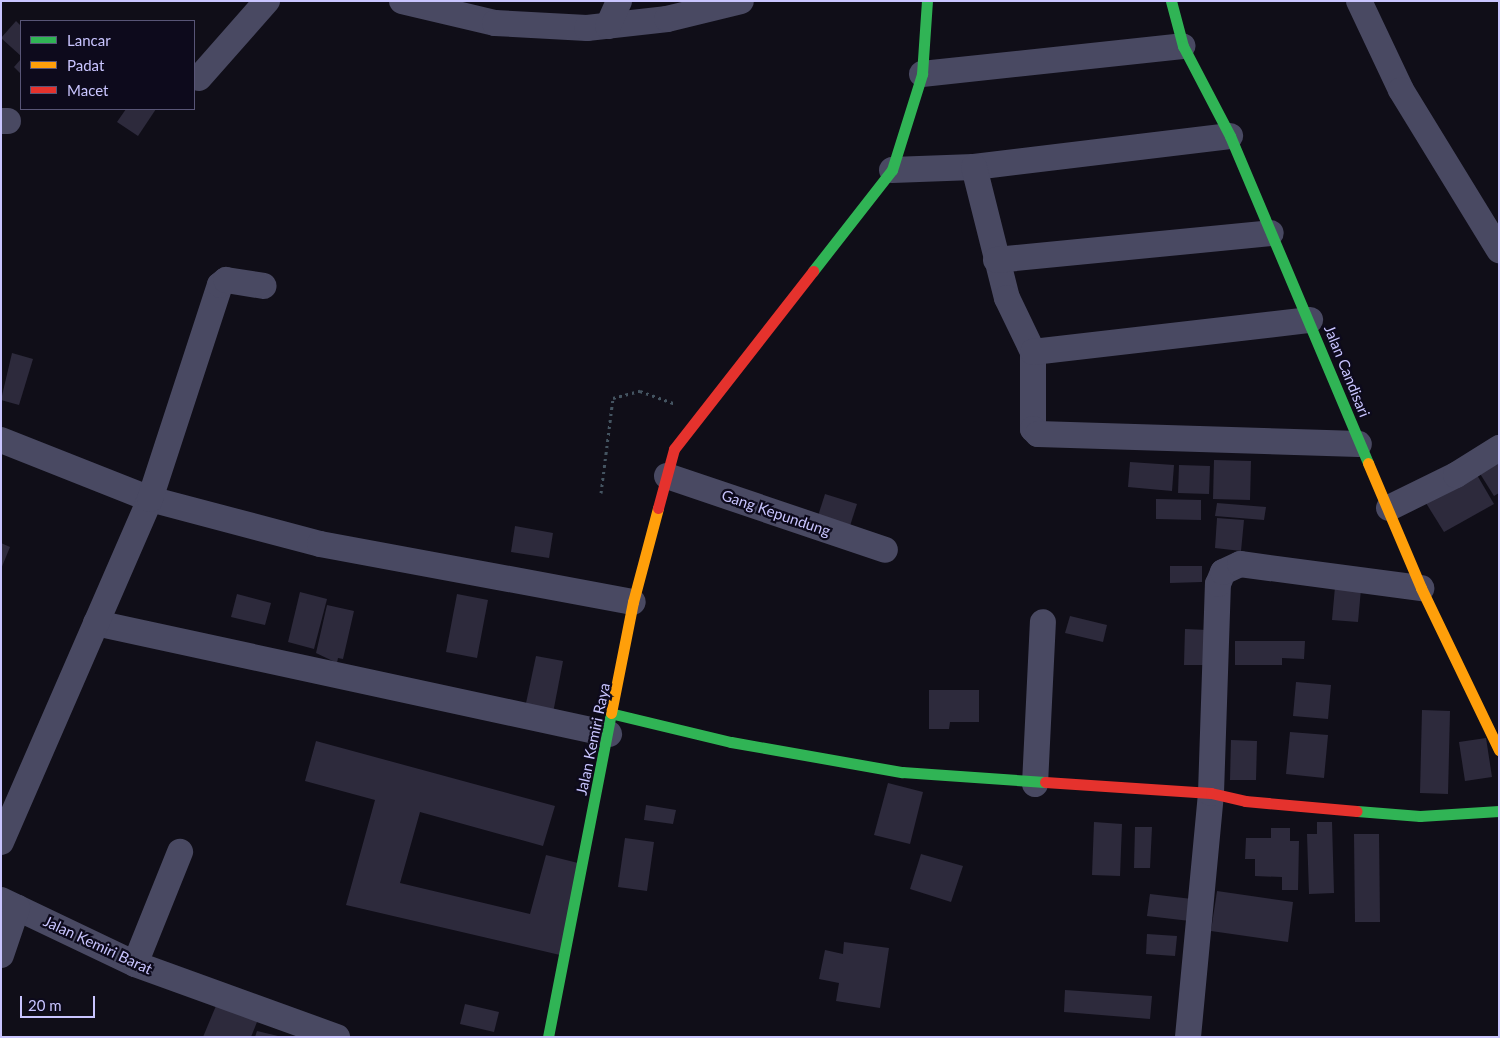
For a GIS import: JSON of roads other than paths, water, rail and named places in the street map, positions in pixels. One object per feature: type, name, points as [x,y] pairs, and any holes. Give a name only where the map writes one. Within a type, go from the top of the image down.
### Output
[{"type":"street","points":[[199,78],[267,1]]},
{"type":"street","points":[[402,1],[494,23],[608,26],[667,19],[742,1]]},
{"type":"street","points":[[608,26],[619,1]]},
{"type":"street","points":[[927,1],[922,74],[892,170],[974,167],[1230,136]]},
{"type":"street","name":"Jalan Candisari","points":[[1171,1],[1183,46],[1230,136],[1310,320],[1359,444],[1389,508],[1421,588],[1499,750]]},
{"type":"street","points":[[1358,1],[1401,90],[1499,250]]},
{"type":"street","points":[[922,74],[1183,46]]},
{"type":"street","points":[[974,167],[1007,298],[1034,352],[1034,429],[1038,434],[1359,444]]},
{"type":"street","name":"Jalan Kemiri Raya","points":[[548,1037],[612,724],[633,602],[674,449],[700,413],[892,170]]},
{"type":"street","points":[[996,260],[1271,233]]},
{"type":"street","points":[[1,842],[150,499],[220,285],[226,280],[264,286]]},
{"type":"street","points":[[1034,352],[1310,320]]},
{"type":"street","points":[[1,440],[150,499],[320,544],[633,602]]},
{"type":"street","points":[[1389,508],[1456,475],[1499,448]]},
{"type":"street","name":"Gang Kepundung","points":[[667,476],[885,550]]},
{"type":"street","points":[[1188,1037],[1211,793],[1218,584],[1223,572],[1240,564],[1421,588]]},
{"type":"street","points":[[1035,784],[1043,622]]},
{"type":"street","points":[[96,623],[612,724],[731,742],[902,772],[1035,784],[1211,793],[1245,801],[1420,816],[1499,812]]},
{"type":"street","points":[[135,964],[180,852]]},
{"type":"street","points":[[1,955],[9,904]]},
{"type":"street","name":"Jalan Kemiri Barat","points":[[9,904],[135,964],[337,1037]]}]
